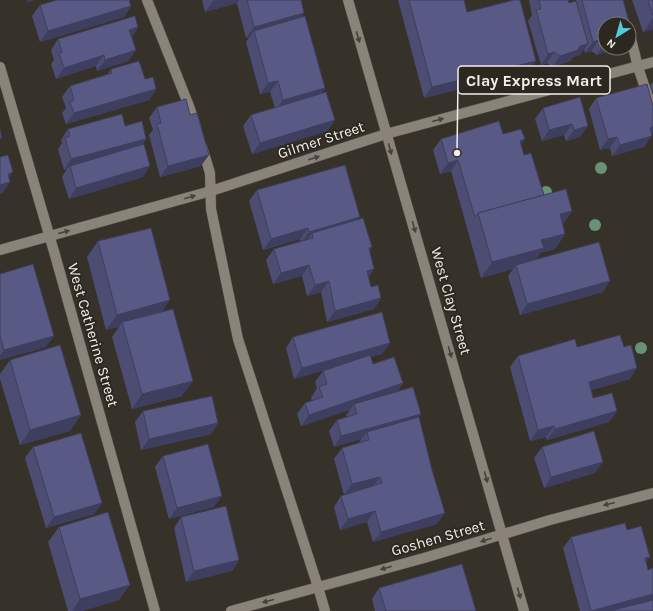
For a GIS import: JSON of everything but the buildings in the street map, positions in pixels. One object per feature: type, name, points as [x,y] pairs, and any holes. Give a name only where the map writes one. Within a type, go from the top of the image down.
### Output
[{"type":"street","points":[[147,0],[189,106],[210,173],[211,209],[238,339],[325,611]]},
{"type":"street","name":"West Clay Street","points":[[348,0],[524,611]]},
{"type":"street","points":[[635,56],[653,112]]},
{"type":"street","name":"Gilmer Street","points":[[0,250],[211,191],[386,134],[653,62]]},
{"type":"street","name":"West Catherine Street","points":[[0,67],[155,611]]},
{"type":"street","name":"Goshen Street","points":[[231,611],[424,558],[550,520],[653,493]]},
{"type":"place","name":"Clay Express Mart","points":[[457,153]]}]
